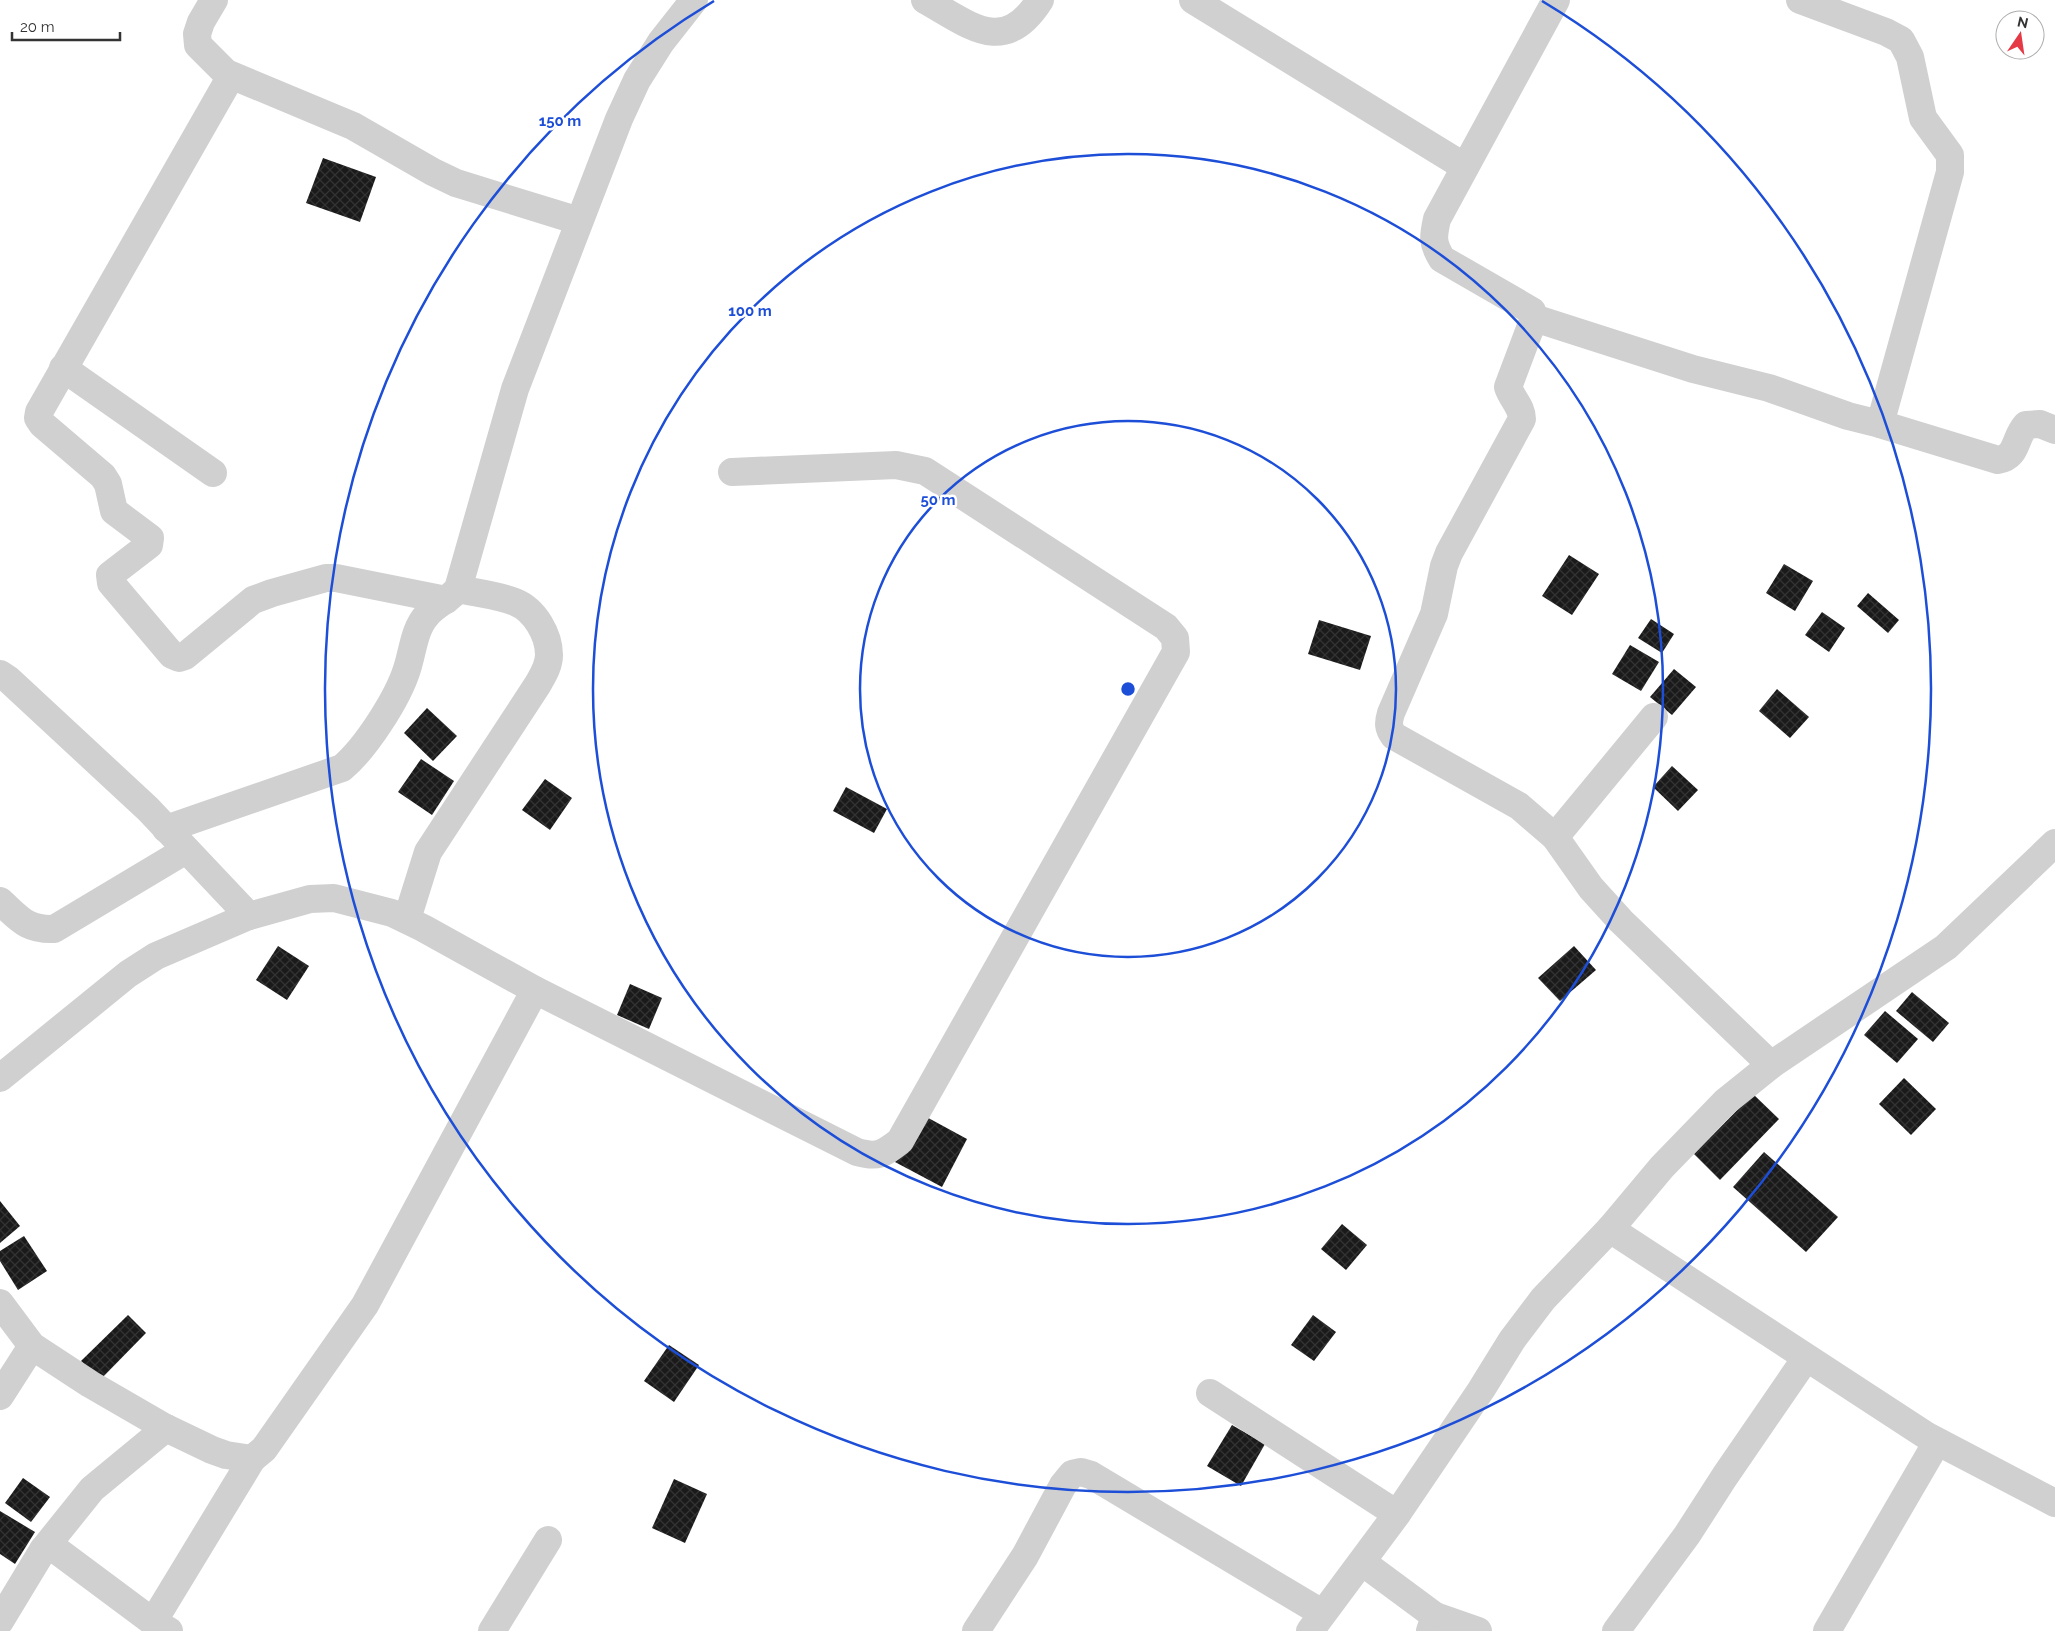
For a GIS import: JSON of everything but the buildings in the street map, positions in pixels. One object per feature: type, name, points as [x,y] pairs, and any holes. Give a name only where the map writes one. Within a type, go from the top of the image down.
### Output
[{"type":"street","points":[[214,0],[201,22],[197,34],[198,46],[214,63],[231,76],[353,126],[433,172],[456,183],[579,220]]},
{"type":"street","points":[[166,829],[342,768],[356,754],[396,696],[407,670],[418,629],[427,614],[452,595],[515,389],[618,119],[637,80],[661,42],[694,0]]},
{"type":"street","points":[[925,0],[972,26],[992,34],[1012,30],[1033,12],[1040,0]]},
{"type":"street","points":[[1193,0],[1465,167]]},
{"type":"street","points":[[1556,0],[1437,219],[1433,235],[1435,248],[1442,259],[1532,311],[1534,318],[1509,382],[1510,394],[1522,411],[1522,419],[1449,553],[1444,566],[1434,614],[1389,722],[1390,730],[1394,736],[1519,806],[1555,837],[1604,903],[1771,1065]]},
{"type":"street","points":[[1800,0],[1886,32],[1900,40],[1907,48],[1910,57],[1923,118],[1950,155],[1950,172],[1880,424]]},
{"type":"street","points":[[231,76],[63,368],[39,412],[38,418],[42,424],[103,476],[108,484],[112,506],[118,516],[150,538],[149,545],[110,575],[110,579],[111,583],[172,655],[179,658],[193,651],[254,600],[264,595],[326,578],[515,602],[537,619],[546,640],[549,655],[546,669],[428,852],[407,919]]},
{"type":"street","points":[[1534,318],[1693,369],[1769,388],[1848,416],[1998,460],[2010,456],[2021,430],[2026,425],[2040,424],[2055,430]]},
{"type":"street","points":[[63,368],[213,473]]},
{"type":"street","points":[[0,1078],[141,965],[156,956],[249,916],[321,897],[342,900],[392,913],[407,919],[535,990],[857,1152],[872,1156],[886,1152],[900,1141],[1176,652],[1175,638],[1166,627],[925,471],[896,465],[732,472]]},
{"type":"street","points":[[0,674],[9,680],[148,809],[249,916]]},
{"type":"street","points":[[1555,837],[1654,718]]},
{"type":"street","points":[[976,1631],[1025,1556],[1063,1485],[1072,1474],[1080,1472],[1091,1475],[1316,1622],[1397,1514],[1481,1390],[1512,1340],[1543,1299],[1610,1229],[1662,1167],[1725,1102],[1771,1065],[1946,947],[2055,843]]},
{"type":"street","points":[[0,901],[30,927],[39,930],[54,928],[186,850]]},
{"type":"street","points":[[43,1550],[51,1549],[59,1552],[161,1626],[252,1459],[264,1449],[365,1305],[535,990]]},
{"type":"street","points":[[1610,1229],[1937,1442],[2055,1504]]},
{"type":"street","points":[[0,1304],[32,1346],[90,1384],[166,1428],[226,1455],[252,1459]]},
{"type":"street","points":[[0,1396],[32,1346]]},
{"type":"street","points":[[1616,1631],[1687,1535],[1806,1358]]},
{"type":"street","points":[[1210,1393],[1397,1514]]},
{"type":"street","points":[[0,1621],[43,1550],[92,1489],[166,1428]]},
{"type":"street","points":[[1827,1631],[1937,1442]]},
{"type":"street","points":[[492,1631],[548,1540]]},
{"type":"street","points":[[1362,1562],[1432,1623],[1478,1631]]}]
